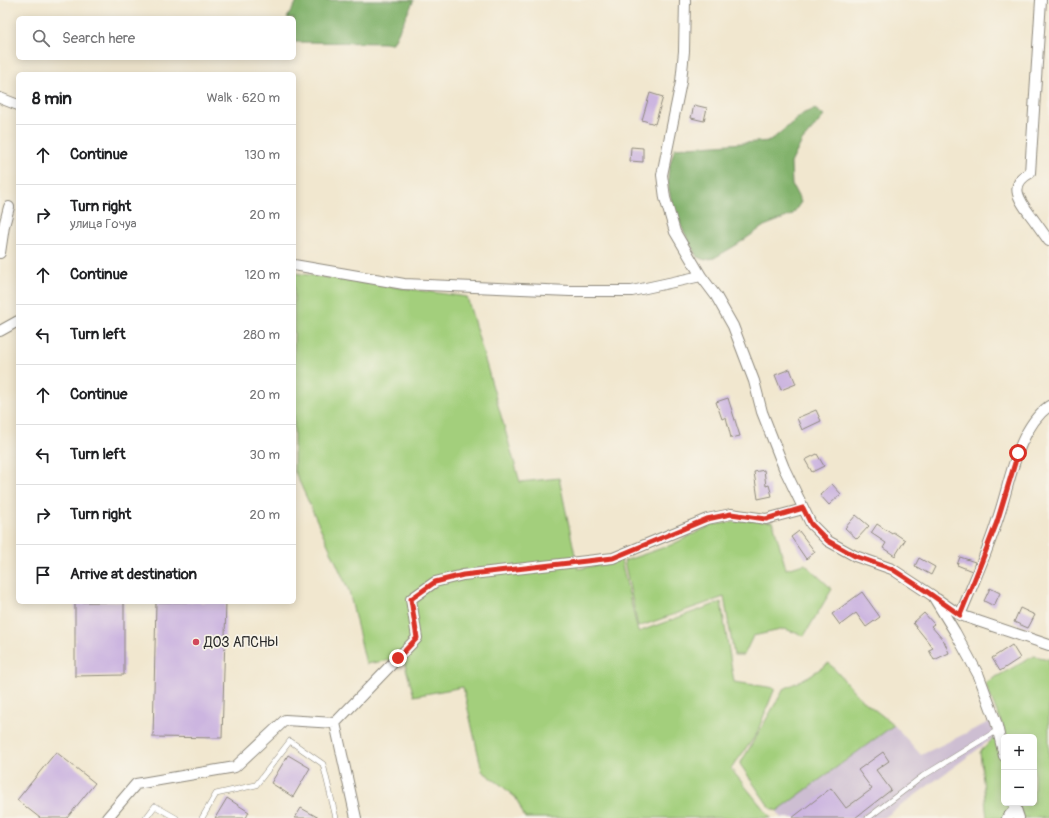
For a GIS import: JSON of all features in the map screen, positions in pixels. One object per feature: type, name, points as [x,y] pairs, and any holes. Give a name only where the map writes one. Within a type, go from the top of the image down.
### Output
[{"type":"street","points":[[685,0],[684,51],[681,82],[662,175],[665,198],[675,232],[701,276],[716,296],[732,326],[754,381],[762,412],[784,468],[811,524],[828,541],[855,556],[892,569],[960,615],[1049,645]]},
{"type":"street","points":[[1041,0],[1030,173],[1023,177],[1019,184],[1018,195],[1022,205],[1049,241]]},
{"type":"street","points":[[0,98],[16,104]]},
{"type":"street","points":[[0,253],[4,226],[10,207]]},
{"type":"street","points":[[296,265],[404,284],[570,291],[632,291],[701,276]]},
{"type":"street","points":[[0,332],[16,322]]},
{"type":"street","points":[[960,615],[997,522],[1022,441],[1030,425],[1042,411],[1049,406]]},
{"type":"street","points":[[107,818],[136,784],[235,767],[285,720],[335,723],[417,638],[411,599],[435,582],[463,575],[613,558],[707,519],[731,514],[766,519],[803,508]]},
{"type":"street","points":[[933,596],[979,676],[998,730],[1001,743]]},
{"type":"street","points":[[335,723],[356,818]]},
{"type":"street","points":[[1007,818],[1016,810]]},
{"type":"lane","points":[[868,818],[924,776],[998,730]]},
{"type":"lane","points":[[202,818],[216,794],[256,785],[290,741],[323,764],[336,818]]},
{"type":"lane","points":[[146,818],[155,806],[176,818]]},
{"type":"shaded area","points":[[991,721],[996,736],[884,818],[781,818],[777,811],[894,725],[921,755]]},
{"type":"green space","points":[[298,0],[414,0],[393,43],[296,42],[296,16],[288,16]]},
{"type":"green space","points":[[815,109],[824,116],[802,141],[791,163],[792,185],[801,202],[792,215],[764,226],[714,258],[705,260],[697,257],[676,214],[669,191],[669,169],[675,148],[770,141],[804,113]]},
{"type":"green space","points":[[296,273],[467,297],[520,482],[559,478],[578,569],[621,560],[638,632],[721,602],[734,682],[775,688],[756,735],[731,769],[771,818],[525,818],[516,798],[482,771],[463,687],[414,696],[403,658],[366,664],[349,591],[296,474]]},
{"type":"green space","points":[[746,520],[773,522],[786,569],[805,564],[832,589],[804,636],[785,629],[753,636],[744,655],[734,655],[724,597],[638,627],[624,561],[671,545],[712,525]]},
{"type":"green space","points":[[1034,656],[1049,659],[1049,818],[987,818],[980,752],[996,736],[1005,732],[985,683]]},
{"type":"green space","points":[[829,663],[860,698],[894,725],[777,811],[770,808],[740,764],[784,689],[809,676]]},
{"type":"building","points":[[650,93],[663,97],[655,124],[642,120]]},
{"type":"building","points":[[694,105],[707,108],[704,121],[691,118]]},
{"type":"building","points":[[631,147],[643,148],[643,162],[630,161]]},
{"type":"building","points":[[790,369],[796,384],[781,390],[775,375]]},
{"type":"building","points":[[728,398],[740,436],[731,438],[726,417],[722,419],[716,402]]},
{"type":"building","points":[[816,410],[821,421],[802,430],[797,418]]},
{"type":"building","points":[[817,454],[824,466],[812,472],[805,460]]},
{"type":"building","points":[[764,470],[766,486],[769,485],[772,496],[758,499],[754,472]]},
{"type":"building","points":[[832,484],[841,494],[829,505],[820,495]]},
{"type":"building","points":[[856,515],[869,526],[857,539],[845,528]]},
{"type":"building","points":[[877,524],[892,534],[893,532],[905,540],[895,556],[883,548],[886,543],[871,533]]},
{"type":"building","points":[[799,531],[815,552],[806,559],[791,537]]},
{"type":"building","points":[[960,557],[975,562],[972,571],[957,565]]},
{"type":"building","points":[[919,558],[935,567],[931,575],[915,566]]},
{"type":"building","points":[[990,588],[1000,593],[994,606],[984,601]]},
{"type":"building","points":[[862,592],[880,617],[866,627],[856,613],[840,625],[832,614]]},
{"type":"building","points":[[75,604],[124,604],[124,675],[75,676]]},
{"type":"building","points":[[156,604],[226,604],[222,738],[153,737]]},
{"type":"building","points":[[1020,608],[1035,615],[1028,628],[1014,622]]},
{"type":"building","points":[[924,613],[934,624],[931,626],[944,641],[949,653],[934,660],[929,650],[933,648],[913,623]]},
{"type":"building","points":[[1012,645],[1020,658],[1000,671],[992,658]]},
{"type":"building","points":[[56,752],[95,783],[67,818],[40,818],[17,800]]},
{"type":"building","points":[[883,752],[889,761],[876,770],[891,790],[855,818],[792,818],[831,788],[846,808],[872,789],[858,770]]},
{"type":"building","points":[[288,755],[310,768],[293,797],[271,783]]},
{"type":"building","points":[[227,798],[249,812],[246,818],[215,818]]},
{"type":"building","points":[[301,808],[319,818],[295,818]]},
{"type":"place","name":"ДОЗ АПСНЫ","points":[[196,642]]},
{"type":"route","points":[[398,658],[417,638],[411,599],[435,582],[463,575],[613,558],[707,519],[731,514],[766,519],[803,508],[811,524],[828,541],[855,556],[892,569],[960,615],[997,522],[1018,453]]}]
